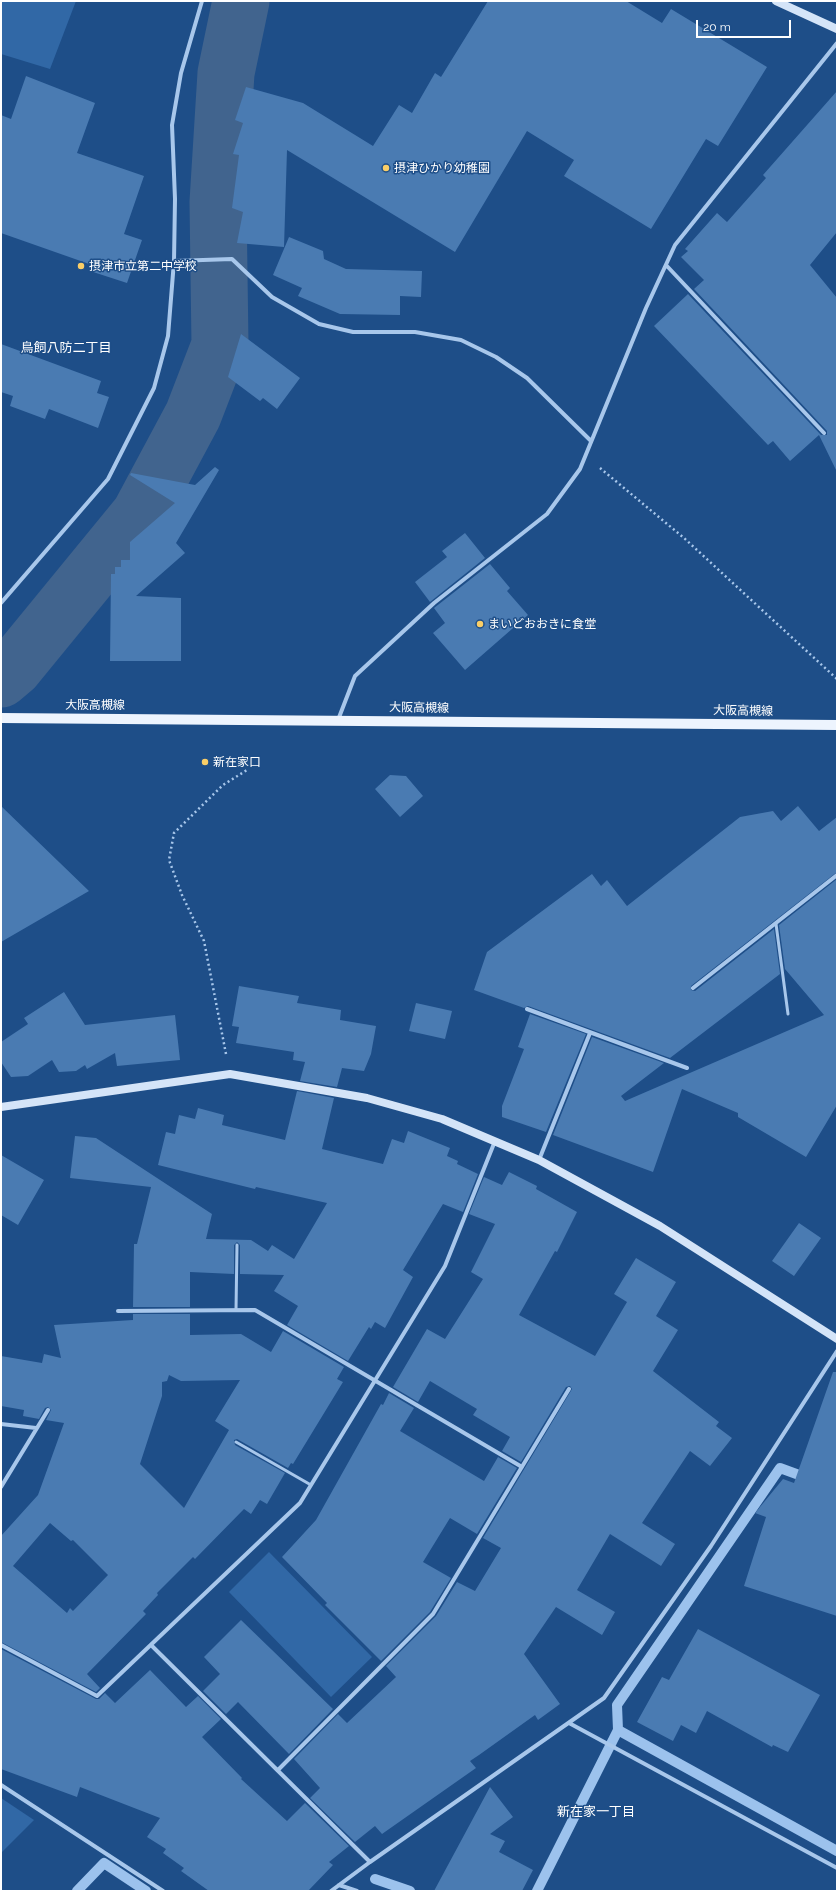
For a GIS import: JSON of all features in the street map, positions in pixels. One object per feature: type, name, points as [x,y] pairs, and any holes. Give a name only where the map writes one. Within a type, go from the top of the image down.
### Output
[{"type":"main road","name":"大阪高槻線","points":[[1,718],[837,725]]},
{"type":"street","points":[[1,603],[108,479],[154,388],[168,336],[174,261],[175,199],[172,125],[181,73],[202,1]]},
{"type":"street","points":[[776,1],[837,29]]},
{"type":"street","points":[[338,720],[355,676],[434,603],[547,514],[580,469],[675,246],[837,43]]},
{"type":"street","points":[[174,261],[232,259],[272,296],[318,324],[353,332],[415,332],[462,340],[496,357],[527,378],[591,441]]},
{"type":"street","points":[[666,265],[824,434]]},
{"type":"street","points":[[693,988],[837,875]]},
{"type":"street","points":[[527,1010],[687,1068]]},
{"type":"street","points":[[539,1160],[590,1032]]},
{"type":"street","points":[[1,1106],[230,1074],[367,1098],[442,1119],[539,1160],[660,1226],[837,1339]]},
{"type":"street","points":[[1,1645],[97,1696],[300,1503],[377,1380],[445,1266],[495,1141]]},
{"type":"street","points":[[118,1311],[255,1310],[377,1380],[522,1467]]},
{"type":"street","points":[[331,1891],[604,1698],[711,1546],[837,1351]]},
{"type":"street","points":[[278,1770],[433,1614],[569,1389]]},
{"type":"street","points":[[1,1487],[48,1410]]},
{"type":"street","points":[[1,1424],[36,1428]]},
{"type":"street","points":[[151,1644],[370,1862]]},
{"type":"street","points":[[569,1723],[837,1868]]},
{"type":"street","points":[[1,1785],[163,1891]]},
{"type":"street","points":[[339,1885],[357,1891]]},
{"type":"lane","points":[[776,924],[788,1014]]},
{"type":"lane","points":[[236,1310],[237,1245]]},
{"type":"lane","points":[[236,1442],[311,1485]]},
{"type":"path","points":[[586,455],[684,538],[837,679]]},
{"type":"path","points":[[230,1074],[204,941],[182,895],[169,860],[174,833],[223,785],[247,770]]},
{"type":"shaded area","points":[[1,1],[76,1],[50,69],[1,54]]},
{"type":"shaded area","points":[[269,1552],[372,1657],[331,1697],[229,1592]]},
{"type":"shaded area","points":[[1,1798],[34,1820],[1,1853]]},
{"type":"building","points":[[488,1],[626,1],[662,23],[671,9],[767,67],[718,146],[706,139],[651,229],[564,176],[574,160],[527,131],[455,252],[287,150],[284,247],[237,243],[243,212],[232,208],[239,155],[233,154],[243,123],[235,120],[246,87],[303,103],[373,146],[399,105],[412,113],[435,73],[441,77]]},
{"type":"building","points":[[26,76],[95,103],[77,153],[144,176],[124,234],[142,240],[127,283],[90,271],[92,265],[1,233],[1,115],[11,119]]},
{"type":"building","points":[[837,91],[837,232],[810,265],[837,298],[837,472],[819,435],[790,461],[773,441],[768,445],[654,326],[688,294],[821,435],[827,435],[827,431],[694,289],[704,280],[681,257],[688,251],[685,249],[717,213],[727,222],[766,178],[763,175]]},
{"type":"building","points":[[289,237],[323,251],[324,259],[346,269],[422,271],[421,297],[400,296],[400,315],[340,314],[298,296],[302,288],[273,275]]},
{"type":"building","points":[[241,334],[300,378],[277,409],[263,398],[260,401],[228,377]]},
{"type":"building","points":[[1,344],[101,381],[97,393],[109,397],[98,428],[49,409],[45,419],[10,406],[13,396],[1,392]]},
{"type":"building","points":[[215,467],[219,470],[176,543],[185,553],[136,596],[181,598],[181,661],[110,661],[111,574],[115,574],[115,567],[121,567],[121,560],[130,560],[130,542],[175,503],[130,475],[131,473],[195,485]]},
{"type":"building","points":[[465,533],[485,558],[430,602],[415,582],[447,557],[442,551]]},
{"type":"building","name":"まいどおおきに食堂","points":[[490,564],[510,588],[507,591],[528,615],[465,670],[433,633],[445,623],[434,608]]},
{"type":"building","points":[[390,775],[406,776],[423,796],[400,817],[375,789]]},
{"type":"building","points":[[1,806],[89,891],[1,942]]},
{"type":"building","points":[[798,806],[819,831],[837,817],[837,872],[691,986],[691,990],[695,991],[774,929],[780,974],[670,1058],[528,1006],[524,1008],[474,990],[487,952],[592,874],[601,886],[607,880],[627,906],[740,817],[773,811],[781,821]]},
{"type":"building","points":[[837,879],[837,1105],[806,1157],[738,1117],[738,1113],[682,1089],[653,1172],[553,1135],[592,1037],[664,1063],[621,1096],[625,1101],[824,1015],[785,969],[779,925]]},
{"type":"building","points":[[239,986],[299,996],[297,1003],[341,1010],[340,1020],[376,1026],[371,1054],[364,1071],[342,1068],[337,1087],[300,1081],[305,1062],[293,1060],[294,1052],[236,1043],[239,1027],[232,1026]]},
{"type":"building","points":[[64,992],[85,1025],[175,1015],[180,1060],[117,1066],[115,1053],[87,1069],[85,1065],[76,1071],[59,1072],[52,1060],[28,1076],[11,1077],[1,1062],[1,1042],[28,1024],[24,1018]]},
{"type":"building","points":[[416,1003],[452,1011],[445,1039],[409,1031]]},
{"type":"building","points":[[530,1014],[586,1034],[546,1132],[502,1117],[502,1106],[524,1049],[518,1047]]},
{"type":"building","points":[[297,1091],[334,1098],[322,1149],[383,1164],[392,1139],[404,1143],[408,1131],[450,1148],[447,1156],[458,1161],[457,1164],[478,1174],[463,1212],[443,1204],[403,1270],[413,1277],[385,1328],[375,1322],[371,1329],[369,1327],[348,1361],[287,1325],[298,1306],[274,1291],[284,1275],[240,1274],[240,1245],[237,1242],[234,1245],[234,1274],[190,1272],[190,1307],[133,1307],[134,1244],[137,1244],[151,1187],[70,1178],[75,1136],[96,1138],[212,1214],[206,1239],[251,1240],[268,1251],[272,1245],[294,1259],[327,1203],[256,1187],[255,1189],[158,1165],[166,1132],[175,1134],[179,1115],[195,1119],[198,1108],[224,1115],[222,1125],[285,1140]]},
{"type":"building","points":[[1,1155],[44,1180],[18,1225],[1,1215]]},
{"type":"building","points":[[509,1172],[537,1186],[536,1189],[577,1212],[557,1252],[555,1251],[519,1315],[595,1356],[627,1302],[614,1294],[636,1258],[676,1282],[656,1316],[678,1330],[653,1371],[719,1422],[716,1426],[732,1438],[710,1466],[690,1451],[642,1523],[675,1544],[661,1566],[610,1534],[577,1590],[615,1612],[602,1635],[556,1607],[524,1654],[560,1704],[538,1720],[535,1715],[470,1761],[476,1768],[382,1834],[375,1826],[355,1842],[310,1798],[320,1788],[294,1759],[338,1714],[347,1723],[396,1677],[386,1666],[436,1616],[457,1582],[475,1591],[501,1548],[483,1538],[572,1389],[570,1386],[566,1387],[521,1462],[502,1451],[510,1437],[473,1415],[477,1409],[430,1381],[418,1402],[393,1387],[427,1329],[445,1339],[483,1279],[471,1272],[495,1224],[469,1214],[484,1177],[502,1185]]},
{"type":"building","points":[[799,1223],[821,1238],[794,1276],[772,1261]]},
{"type":"building","points":[[133,1314],[190,1314],[190,1335],[241,1334],[271,1352],[283,1331],[344,1367],[337,1379],[343,1382],[293,1464],[291,1463],[288,1468],[237,1439],[234,1440],[235,1445],[285,1473],[267,1504],[260,1500],[251,1514],[244,1509],[195,1559],[193,1557],[157,1593],[158,1595],[143,1611],[146,1614],[87,1674],[100,1688],[96,1692],[1,1642],[1,1536],[38,1495],[64,1423],[46,1420],[51,1410],[48,1407],[45,1408],[39,1419],[23,1416],[24,1410],[1,1406],[1,1356],[42,1363],[44,1354],[61,1358],[54,1325],[133,1320]],"holes":[[[169,1375],[181,1381],[240,1380],[215,1421],[229,1430],[184,1508],[140,1464],[162,1396],[162,1382],[167,1381]],[[50,1523],[71,1541],[73,1540],[108,1575],[73,1611],[70,1608],[67,1613],[13,1566]]]},
{"type":"building","points":[[833,1372],[837,1372],[837,1616],[744,1586],[766,1517],[755,1513],[783,1479],[794,1483]]},
{"type":"building","points":[[389,1393],[414,1408],[400,1431],[484,1481],[498,1457],[517,1468],[477,1534],[450,1518],[423,1562],[451,1578],[430,1612],[381,1661],[325,1605],[327,1603],[282,1557],[316,1520],[381,1404],[383,1405]]},
{"type":"building","points":[[241,1620],[333,1709],[289,1754],[238,1702],[226,1714],[203,1691],[220,1674],[204,1657]]},
{"type":"building","points":[[698,1629],[820,1695],[788,1752],[773,1745],[772,1747],[707,1711],[696,1733],[681,1725],[673,1741],[637,1722],[662,1677],[669,1680]]},
{"type":"building","points":[[1,1649],[96,1699],[99,1699],[105,1693],[115,1703],[150,1670],[186,1707],[198,1696],[221,1719],[202,1737],[242,1778],[241,1779],[287,1821],[305,1803],[349,1846],[329,1862],[333,1865],[308,1891],[209,1891],[181,1871],[184,1868],[163,1853],[166,1849],[147,1837],[160,1818],[80,1787],[77,1797],[1,1769]]},
{"type":"building","points":[[490,1787],[513,1817],[490,1834],[505,1841],[499,1852],[533,1870],[522,1891],[434,1891]]},
{"type":"waterway","points":[[1,679],[14,668],[140,514],[193,415],[220,345],[218,202],[226,73],[241,1]]},
{"type":"waterway","points":[[537,1891],[618,1730],[617,1705],[780,1468],[810,1479]]},
{"type":"waterway","points":[[618,1730],[837,1851]]},
{"type":"waterway","points":[[77,1891],[104,1863],[146,1891]]},
{"type":"waterway","points":[[375,1879],[410,1891]]},
{"type":"place","name":"摂津ひかり幼稚園","points":[[386,168]]},
{"type":"place","name":"摂津市立第二中学校","points":[[81,266]]},
{"type":"place","name":"まいどおおきに食堂","points":[[480,624]]},
{"type":"place","name":"新在家口","points":[[205,762]]},
{"type":"district","name":"鳥飼八防二丁目","points":[[66,348]]},
{"type":"district","name":"新在家一丁目","points":[[596,1812]]}]
